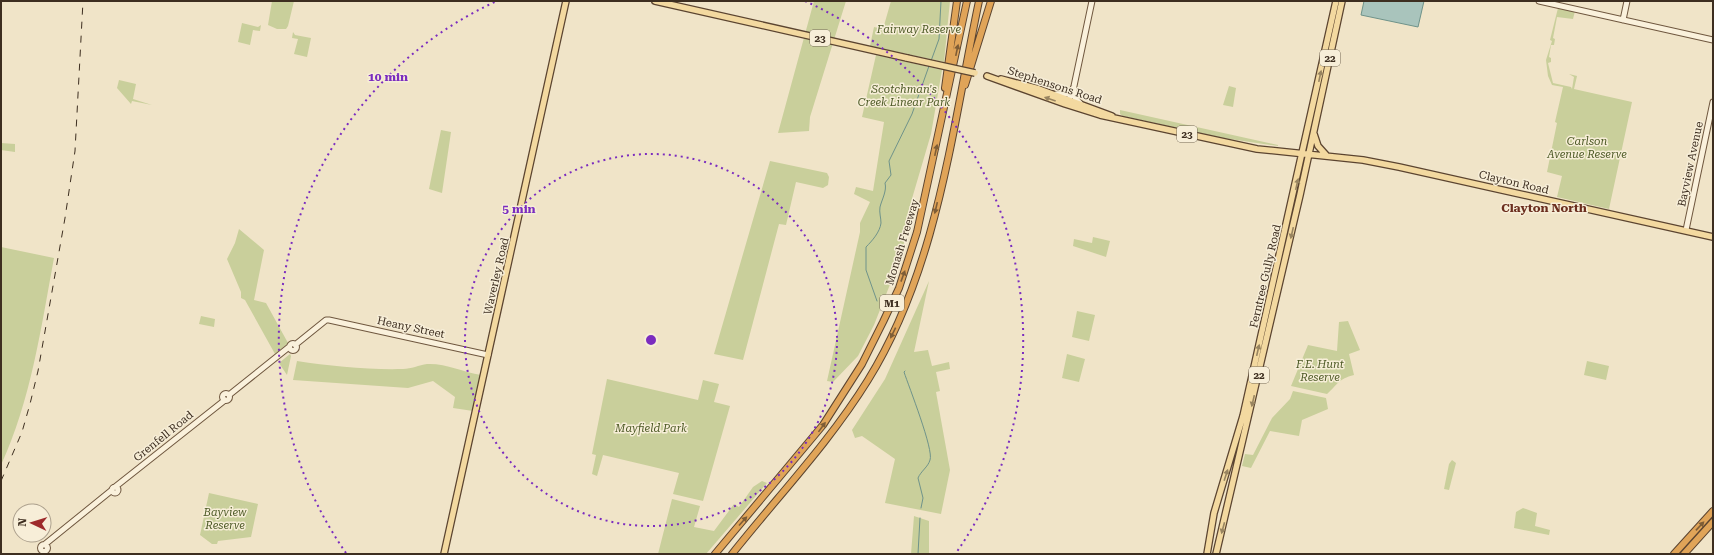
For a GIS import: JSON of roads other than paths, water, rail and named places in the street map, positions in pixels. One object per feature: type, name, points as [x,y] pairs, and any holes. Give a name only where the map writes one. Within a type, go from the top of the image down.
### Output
[{"type":"highway","points":[[940,129],[957,1]]},
{"type":"highway","name":"Monash Freeway","points":[[715,553],[823,426],[862,364],[883,322],[907,265],[919,224],[967,1]]},
{"type":"highway","name":"Monash Freeway","points":[[732,554],[837,427],[869,379],[893,333],[914,285],[930,230],[979,1]]},
{"type":"highway","points":[[953,127],[991,1]]},
{"type":"highway","points":[[1674,554],[1713,511]]},
{"type":"highway","points":[[1684,554],[1713,522]]},
{"type":"main road","name":"Stephensons Road","points":[[655,1],[1008,80],[1104,111],[1116,118]]},
{"type":"main road","name":"Ferntree Gully Road","points":[[1336,1],[1336,16]]},
{"type":"main road","name":"Ferntree Gully Road","points":[[1216,554],[1336,16],[1342,1]]},
{"type":"main road","name":"Waverley Road","points":[[444,554],[565,3]]},
{"type":"main road","name":"Stephensons Road","points":[[987,76],[1073,107],[1116,118],[1257,149],[1306,154]]},
{"type":"main road","name":"Ferntree Gully Road","points":[[1207,554],[1214,513],[1243,416],[1306,154],[1314,134],[1318,99]]},
{"type":"main road","points":[[1069,100],[1073,107]]},
{"type":"main road","points":[[1314,134],[1318,146],[1327,156]]},
{"type":"main road","name":"Clayton Road","points":[[1306,154],[1362,160],[1399,167],[1713,236]]},
{"type":"street","points":[[1069,100],[1074,86],[1092,1]]},
{"type":"street","points":[[1539,1],[1712,39]]},
{"type":"street","points":[[1623,20],[1627,1]]},
{"type":"street","points":[[1074,86],[1075,97],[1080,103]]},
{"type":"street","points":[[1055,94],[1067,94],[1072,92]]},
{"type":"street","name":"Bayview Avenue","points":[[1686,230],[1713,102]]},
{"type":"street","name":"Grenfell Road","points":[[42,550],[107,494],[115,490],[226,398],[290,349],[292,344],[295,345],[326,320],[329,320]]},
{"type":"street","name":"Heany Street","points":[[329,320],[488,355]]},
{"type":"water","points":[[1364,1],[1424,1],[1418,27],[1361,15]]},
{"type":"waterway","points":[[931,61],[939,39],[941,1]]},
{"type":"waterway","points":[[877,301],[866,270],[866,247],[879,230],[881,223],[880,207],[885,192],[885,183],[891,175],[889,161],[912,114],[929,66]]},
{"type":"waterway","points":[[905,371],[904,372],[925,432],[930,454],[930,460],[918,478],[923,498],[921,508]]},
{"type":"waterway","points":[[918,554],[920,518]]},
{"type":"railway","points":[[1,481],[22,432],[30,404],[38,371],[65,218],[75,151],[83,1]]},
{"type":"district","name":"Clayton North","points":[[1544,208]]},
{"type":"park label","name":"Fairway Reserve","points":[[919,29]]},
{"type":"park label","name":"Scotchman's Creek Linear Park","points":[[904,95]]},
{"type":"park label","name":"Carlson Avenue Reserve","points":[[1587,147]]},
{"type":"park label","name":"F.E. Hunt Reserve","points":[[1320,370]]},
{"type":"park label","name":"Mayfield Park","points":[[651,428]]},
{"type":"park label","name":"Bayview Reserve","points":[[225,518]]}]
